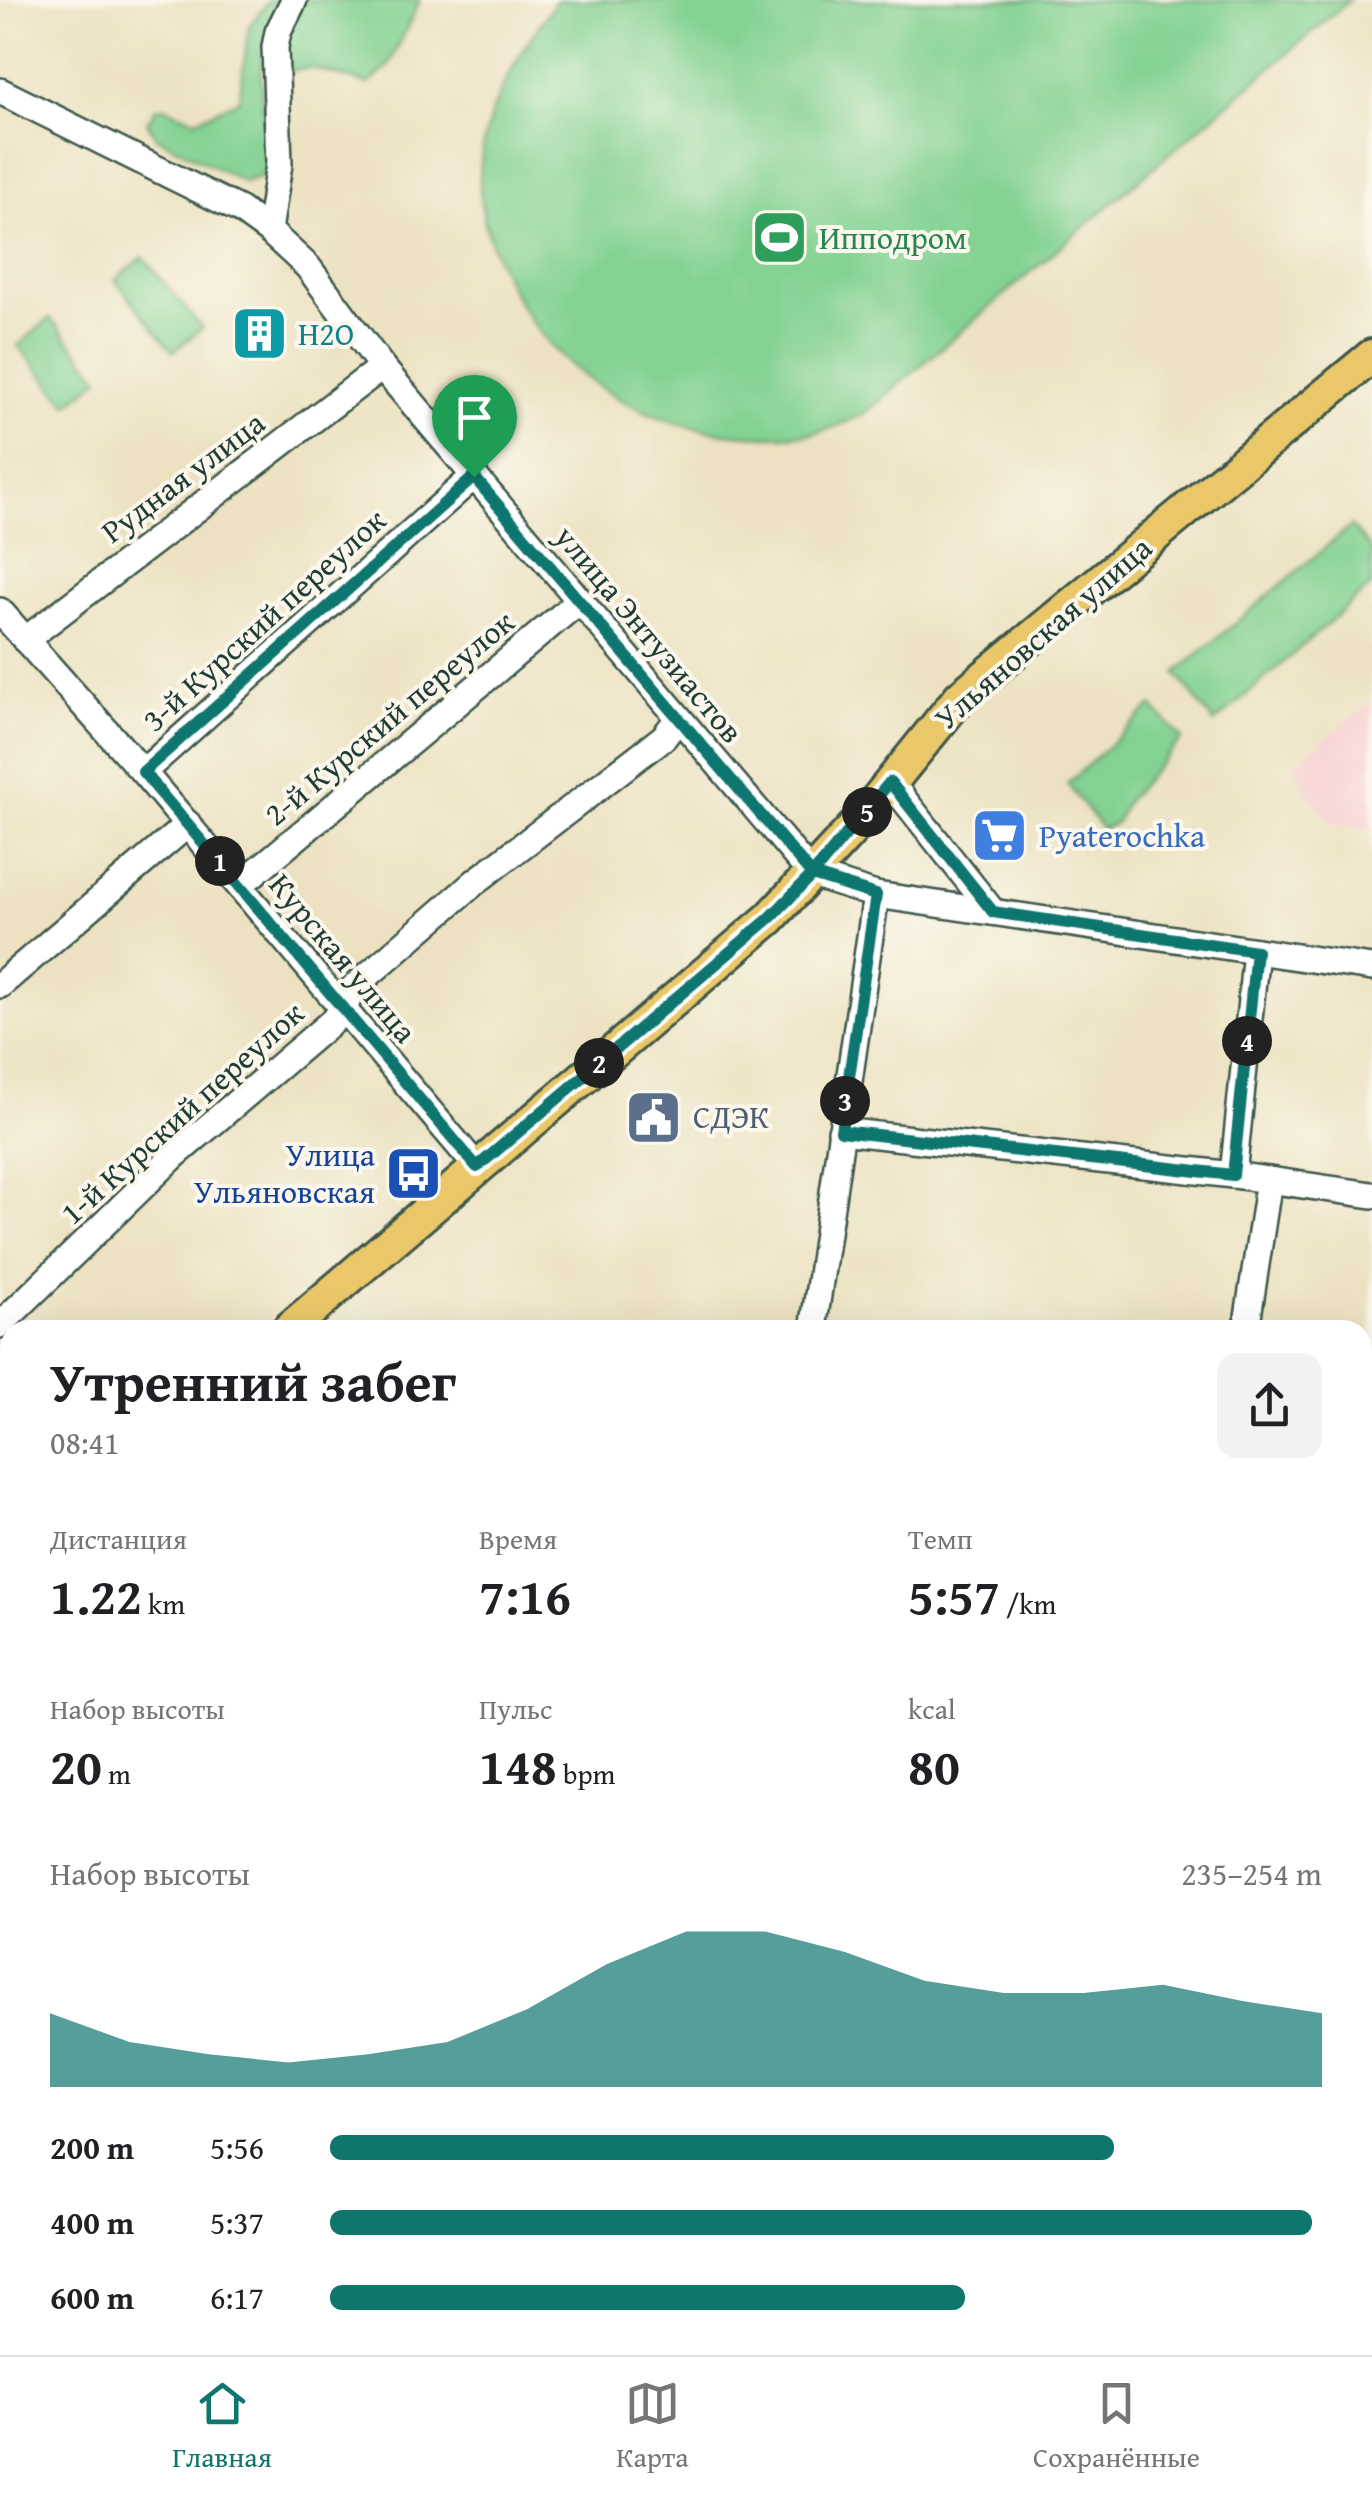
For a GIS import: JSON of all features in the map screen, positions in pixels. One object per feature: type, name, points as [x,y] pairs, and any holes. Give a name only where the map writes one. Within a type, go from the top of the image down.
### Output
[{"type":"main road","name":"Ульяновская улица","points":[[300,1320],[770,918],[812,875],[939,720],[980,679],[1372,356]]},
{"type":"street","points":[[269,231],[279,164],[275,47],[294,0]]},
{"type":"street","name":"улица Энтузиастов","points":[[0,91],[240,210],[308,266],[382,366],[812,875]]},
{"type":"street","name":"Рудная улица","points":[[25,640],[382,366]]},
{"type":"street","name":"3-й Курский переулок","points":[[143,772],[474,477]]},
{"type":"street","name":"2-й Курский переулок","points":[[240,885],[579,601]]},
{"type":"street","name":"Курская улица","points":[[0,611],[188,824],[477,1167]]},
{"type":"street","name":"1-й Курский переулок","points":[[5,1320],[174,1156],[343,1012],[352,989],[475,882],[664,737],[678,719]]},
{"type":"street","points":[[890,782],[993,912]]},
{"type":"street","points":[[0,985],[188,824]]},
{"type":"street","points":[[812,875],[876,895],[1372,968]]},
{"type":"street","points":[[814,1320],[876,895]]},
{"type":"street","points":[[1233,1175],[1256,951]]},
{"type":"street","points":[[841,1131],[1233,1175],[1372,1195]]},
{"type":"street","points":[[1248,1320],[1269,1180]]},
{"type":"shaded area","points":[[1372,701],[1372,830],[1330,822],[1307,794],[1295,764]]},
{"type":"green space","points":[[269,0],[280,0],[270,21],[262,62],[269,168],[261,177],[244,182],[156,137],[147,122],[156,108],[164,107],[196,120],[239,100],[249,26]]},
{"type":"green space","points":[[303,0],[420,0],[388,67],[369,84],[311,68],[289,71],[286,44]]},
{"type":"green space","name":"Ипподром","points":[[557,0],[1350,0],[863,415],[812,433],[758,436],[712,431],[668,420],[627,403],[590,380],[556,351],[528,315],[504,274],[483,215],[482,153],[504,84]]},
{"type":"green space","points":[[143,257],[202,328],[173,352],[115,280]]},
{"type":"green space","points":[[50,318],[100,378],[68,405],[18,346]]},
{"type":"green space","points":[[1351,526],[1372,551],[1372,585],[1214,723],[1176,673]]},
{"type":"green space","points":[[1152,706],[1182,739],[1127,800],[1116,823],[1102,829],[1067,784]]},
{"type":"place","name":"Ипподром","points":[[780,238]]},
{"type":"place","name":"H2O","points":[[259,334]]},
{"type":"place","name":"Pyaterochka","points":[[1000,836]]},
{"type":"place","name":"СДЭК","points":[[654,1117]]},
{"type":"place","name":"Улица Ульяновская","points":[[414,1173]]},
{"type":"route","points":[[474,477],[143,772],[477,1167],[770,918],[812,875],[876,895],[841,1131],[1233,1175],[1256,951],[993,912],[890,782],[812,875],[474,477]]}]
